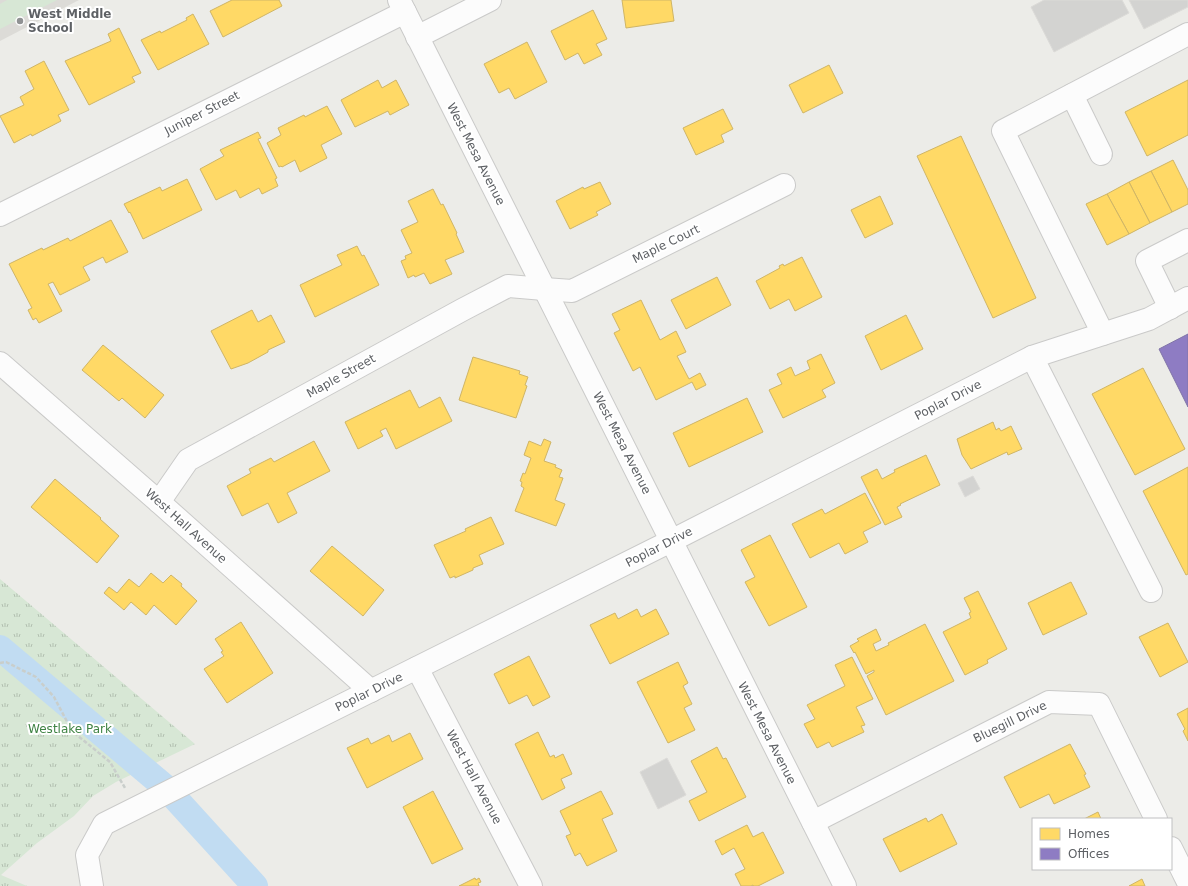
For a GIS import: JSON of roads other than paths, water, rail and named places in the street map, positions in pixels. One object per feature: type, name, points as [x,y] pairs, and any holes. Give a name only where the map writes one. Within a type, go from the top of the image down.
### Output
[{"type":"street","points":[[417,37],[490,0]]},
{"type":"street","name":"West Mesa Avenue","points":[[402,6],[845,886]]},
{"type":"street","name":"Juniper Street","points":[[0,215],[402,6]]},
{"type":"street","points":[[1103,334],[1003,131],[1188,34]]},
{"type":"street","points":[[1072,95],[1101,154]]},
{"type":"street","name":"Maple Court","points":[[544,290],[572,290],[784,185]]},
{"type":"street","points":[[1179,303],[1147,261],[1188,240]]},
{"type":"street","name":"Maple Street","points":[[159,502],[188,460],[455,313],[508,286],[544,290]]},
{"type":"street","name":"Poplar Drive","points":[[92,886],[87,855],[104,824],[671,541],[1032,357],[1149,319],[1179,303]]},
{"type":"street","points":[[1032,357],[1151,591]]},
{"type":"street","name":"West Hall Avenue","points":[[0,363],[371,691]]},
{"type":"street","name":"West Hall Avenue","points":[[417,668],[531,886]]},
{"type":"street","name":"Bluegill Drive","points":[[812,822],[1049,702],[1099,704],[1156,818]]},
{"type":"street","points":[[1172,850],[1188,882]]},
{"type":"waterway","points":[[0,648],[165,787],[255,886]]},
{"type":"place","name":"West Middle School","points":[[20,21]]},
{"type":"park label","name":"Westlake Park","points":[[70,729]]}]
